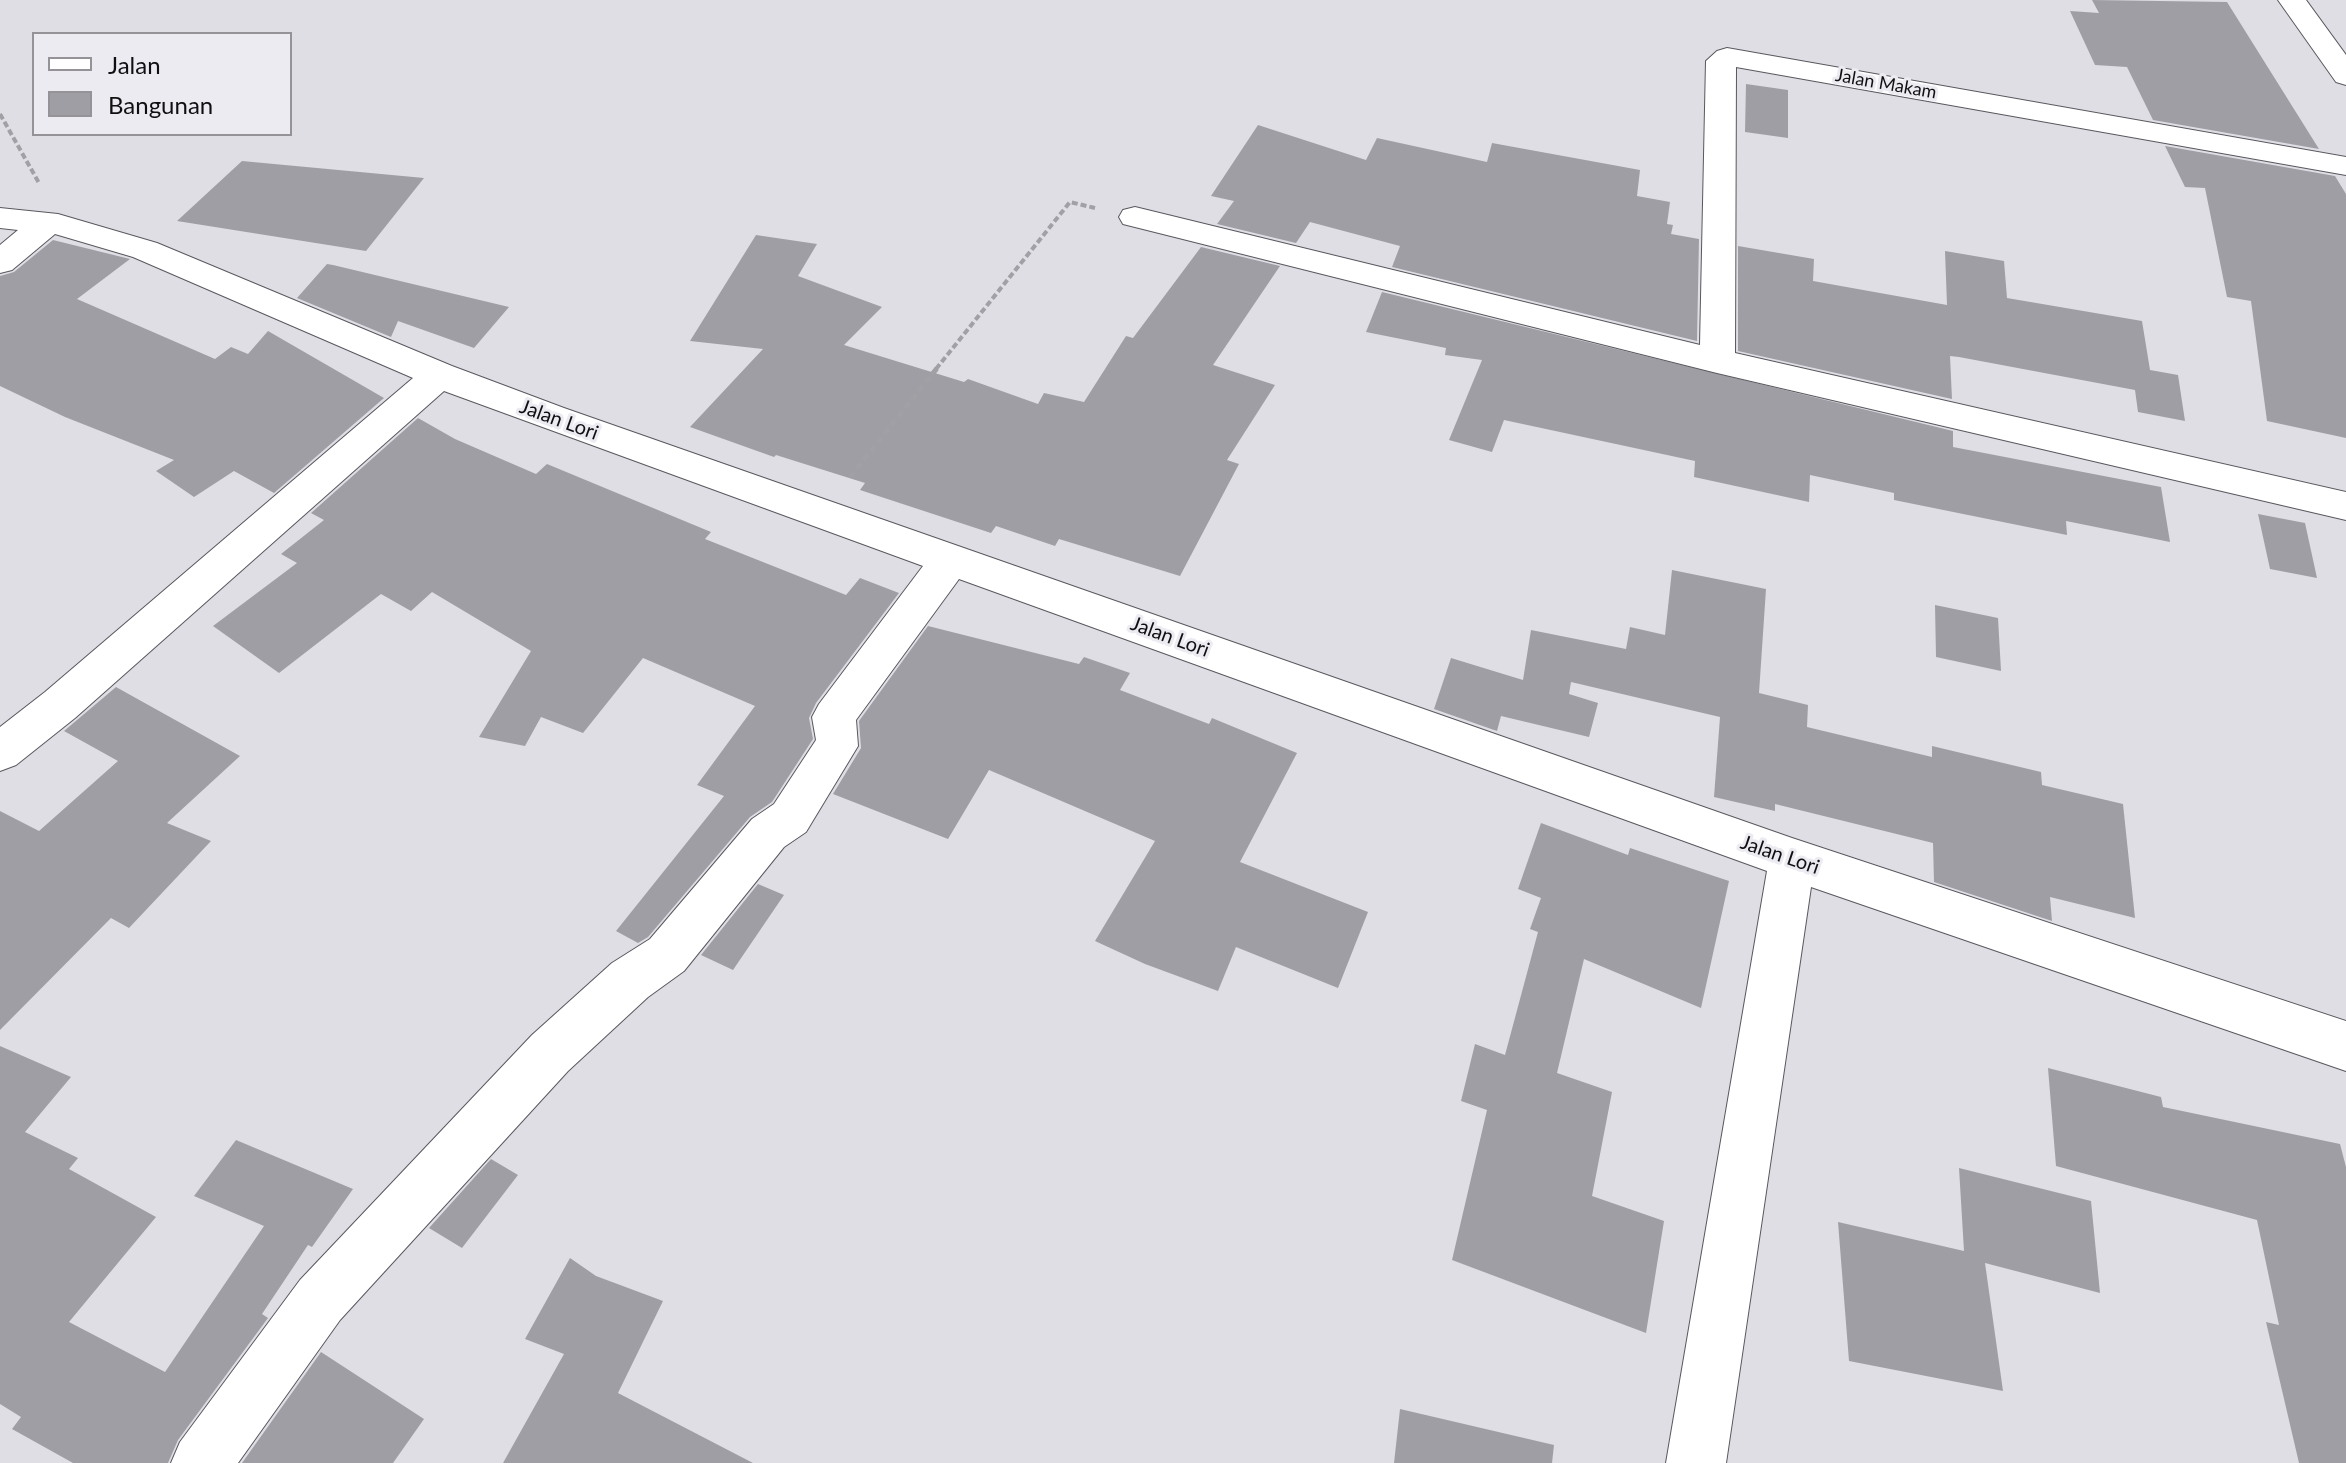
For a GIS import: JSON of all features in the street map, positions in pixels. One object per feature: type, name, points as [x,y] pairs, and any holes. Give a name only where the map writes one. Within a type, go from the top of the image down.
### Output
[{"type":"street","points":[[2295,4],[2330,11]]},
{"type":"street","points":[[2295,4],[2346,76]]},
{"type":"street","name":"Jalan Makam","points":[[1717,361],[1721,61],[1727,57],[2346,166]]},
{"type":"street","points":[[0,262],[52,217]]},
{"type":"street","name":"Jalan Lori","points":[[0,218],[52,217],[145,250],[439,375],[1792,859],[2346,1046]]},
{"type":"street","points":[[1135,217],[1717,361],[2346,506]]},
{"type":"street","points":[[0,752],[60,705],[439,375]]},
{"type":"street","points":[[201,1463],[320,1300],[550,1053],[630,980],[667,955],[768,833],[790,818],[836,746],[838,739],[834,717],[951,559]]},
{"type":"street","points":[[1696,1463],[1792,859]]},
{"type":"path","points":[[0,114],[52,217]]},
{"type":"path","points":[[821,513],[1070,202],[1135,217]]},
{"type":"building","points":[[2092,0],[2227,2],[2319,149],[2153,120],[2127,67],[2095,65],[2070,11],[2099,13]]},
{"type":"building","points":[[1746,84],[1788,90],[1788,138],[1745,132]]},
{"type":"building","points":[[1258,125],[1366,160],[1377,138],[1487,162],[1492,143],[1640,170],[1637,196],[1670,202],[1667,224],[1673,225],[1671,234],[1699,239],[1697,341],[1392,267],[1400,246],[1310,222],[1296,243],[1217,224],[1234,201],[1211,196]]},
{"type":"building","points":[[2165,146],[2335,176],[2346,194],[2346,438],[2267,421],[2251,301],[2227,297],[2205,188],[2185,187]]},
{"type":"building","points":[[242,161],[424,178],[366,251],[177,221]]},
{"type":"building","points":[[756,235],[817,244],[798,276],[882,307],[844,345],[964,382],[968,379],[1038,404],[1044,393],[1084,402],[1126,336],[1133,338],[1201,247],[1280,266],[1213,365],[1275,385],[1227,460],[1239,464],[1180,576],[1059,539],[1055,546],[996,526],[991,533],[860,490],[865,483],[776,455],[774,457],[690,427],[763,349],[690,341]]},
{"type":"building","points":[[53,240],[130,259],[77,299],[215,359],[231,347],[248,354],[268,331],[384,398],[274,493],[234,471],[194,497],[156,471],[174,460],[65,417],[0,386],[0,276],[14,272]]},
{"type":"building","points":[[1738,246],[1814,259],[1813,281],[1947,305],[1945,251],[2004,261],[2007,298],[2142,321],[2150,370],[2178,375],[2185,421],[2138,412],[2135,390],[1959,357],[1950,356],[1952,399],[1738,351]]},
{"type":"building","points":[[327,264],[509,307],[474,348],[398,321],[391,337],[297,298]]},
{"type":"building","points":[[1382,292],[1953,431],[1953,447],[2161,487],[2170,542],[2066,521],[2067,535],[1894,500],[1894,493],[1810,475],[1809,502],[1694,477],[1695,461],[1504,420],[1492,452],[1449,440],[1482,360],[1445,355],[1446,348],[1366,332]]},
{"type":"building","points":[[418,418],[455,439],[536,474],[547,464],[711,532],[705,539],[846,595],[860,578],[899,593],[816,703],[809,718],[813,739],[772,802],[750,817],[648,937],[638,943],[616,931],[724,796],[697,785],[755,706],[643,658],[583,733],[541,717],[525,746],[479,737],[531,651],[432,592],[411,611],[381,594],[279,673],[213,626],[297,563],[281,554],[324,520],[311,513]]},
{"type":"building","points":[[2258,514],[2305,523],[2317,578],[2270,569]]},
{"type":"building","points":[[1672,570],[1766,589],[1759,693],[1808,705],[1807,727],[1932,757],[1932,746],[2041,772],[2042,785],[2123,804],[2135,918],[2050,897],[2052,921],[1934,882],[1933,843],[1775,804],[1775,811],[1714,797],[1720,717],[1571,682],[1569,694],[1598,703],[1589,737],[1501,716],[1497,731],[1434,709],[1451,658],[1523,680],[1531,630],[1626,649],[1630,627],[1665,635]]},
{"type":"building","points":[[1935,605],[1998,618],[2001,671],[1936,657]]},
{"type":"building","points":[[928,626],[1079,664],[1084,657],[1130,673],[1120,690],[1209,724],[1212,718],[1297,753],[1240,862],[1368,912],[1338,988],[1236,947],[1218,991],[1145,964],[1095,941],[1155,841],[989,770],[948,839],[833,794],[861,748],[859,721]]},
{"type":"building","points":[[116,687],[240,756],[167,823],[211,841],[129,928],[111,918],[0,1030],[0,811],[39,831],[118,761],[64,731]]},
{"type":"building","points":[[1541,823],[1628,855],[1630,848],[1729,881],[1701,1008],[1584,959],[1557,1073],[1612,1092],[1592,1196],[1664,1221],[1646,1333],[1452,1260],[1487,1110],[1461,1101],[1475,1044],[1505,1055],[1538,932],[1530,929],[1541,898],[1518,889]]},
{"type":"building","points":[[758,884],[784,895],[733,970],[701,955]]},
{"type":"building","points":[[0,1046],[71,1077],[25,1132],[78,1158],[69,1169],[156,1217],[69,1322],[165,1372],[264,1226],[194,1196],[236,1140],[353,1189],[312,1247],[308,1245],[262,1314],[268,1318],[178,1440],[168,1463],[73,1463],[12,1429],[21,1417],[0,1404]]},
{"type":"building","points":[[2048,1068],[2161,1097],[2163,1107],[2340,1144],[2346,1167],[2346,1463],[2299,1463],[2266,1322],[2279,1325],[2257,1220],[2056,1166]]},
{"type":"building","points":[[491,1159],[518,1175],[462,1248],[429,1228]]},
{"type":"building","points":[[1959,1168],[2091,1201],[2100,1293],[1985,1263],[2003,1391],[1849,1361],[1838,1222],[1964,1251]]},
{"type":"building","points":[[570,1258],[596,1276],[663,1301],[618,1393],[753,1463],[503,1463],[564,1354],[525,1339]]},
{"type":"building","points":[[321,1352],[424,1419],[393,1463],[242,1463]]},
{"type":"building","points":[[1400,1409],[1554,1445],[1552,1463],[1394,1463]]}]
